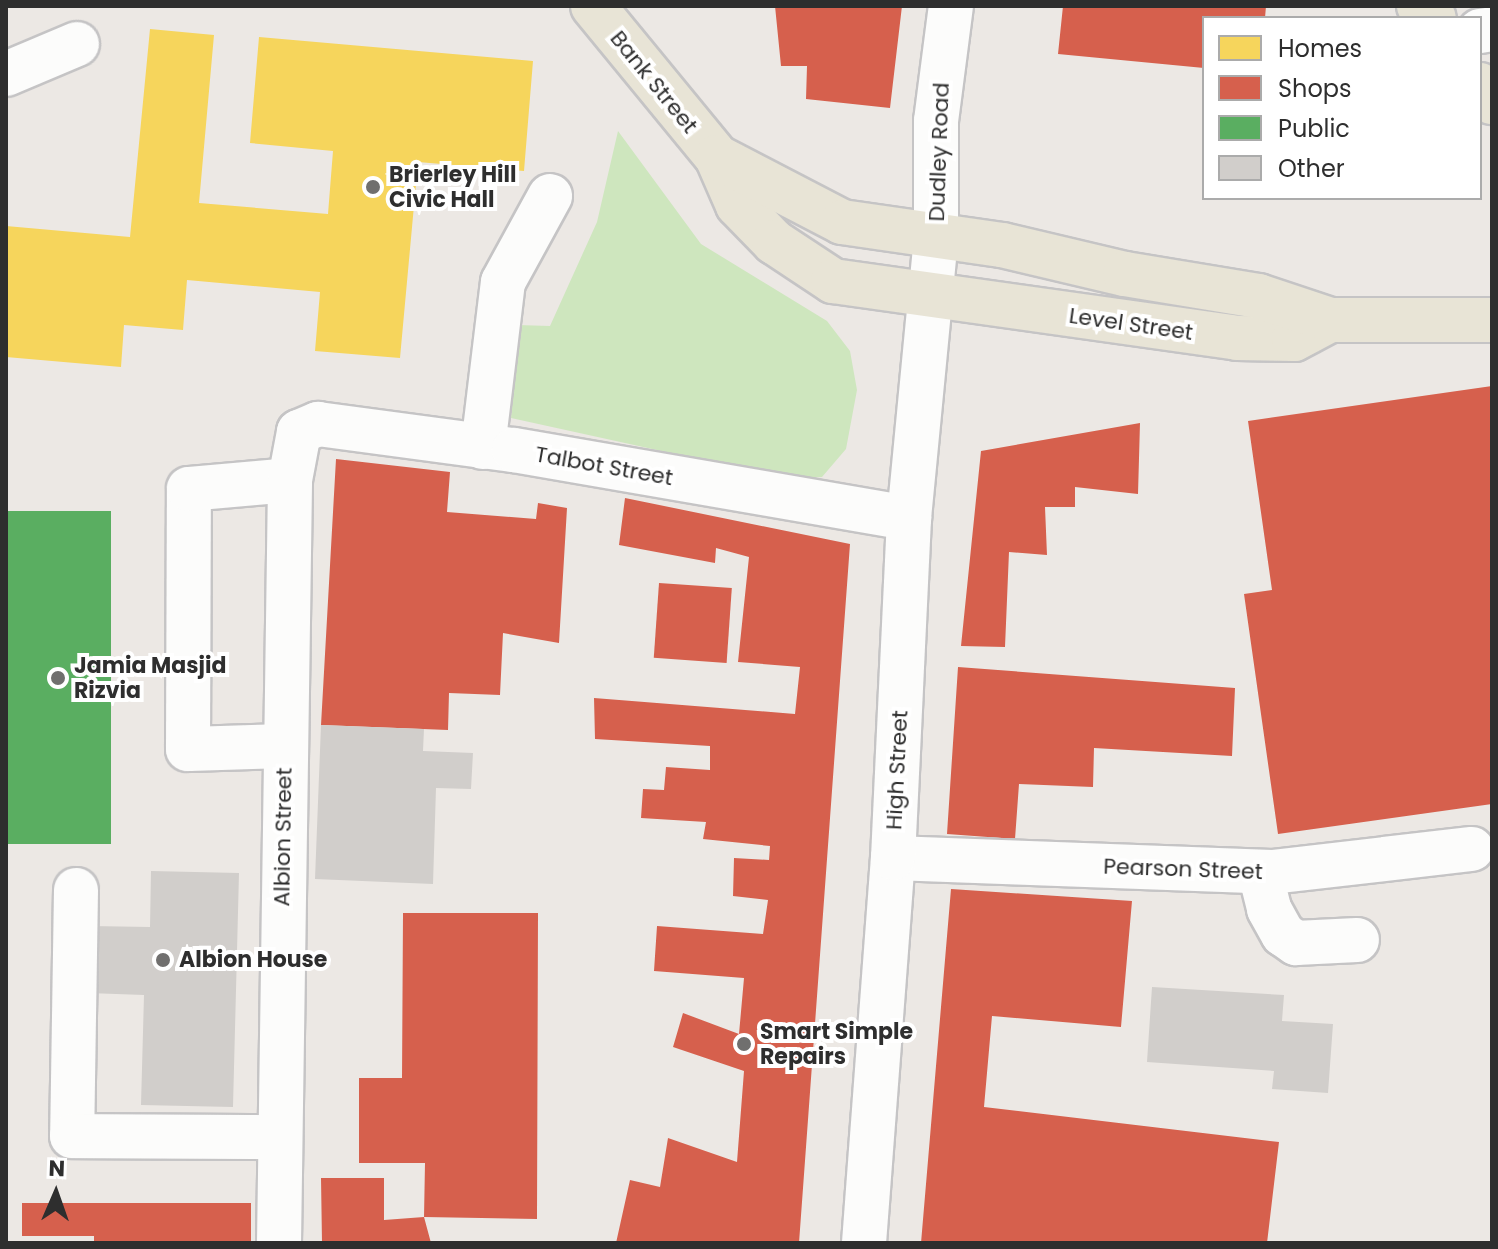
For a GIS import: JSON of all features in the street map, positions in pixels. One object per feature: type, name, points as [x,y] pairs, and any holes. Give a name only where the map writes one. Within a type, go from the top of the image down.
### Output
[{"type":"main road","name":"Bank Street","points":[[593,6],[717,157],[738,205],[774,242],[833,281],[928,297]]},
{"type":"main road","name":"Bank Street","points":[[717,157],[842,222],[936,236]]},
{"type":"main road","name":"Level Street","points":[[936,236],[1258,296],[1330,320],[1471,321]]},
{"type":"main road","points":[[1471,321],[1492,290]]},
{"type":"main road","name":"Level Street","points":[[928,297],[1237,338],[1294,339],[1330,320]]},
{"type":"street","name":"Dudley Road","points":[[928,297],[936,236],[936,121],[951,6]]},
{"type":"street","points":[[936,236],[978,6]]},
{"type":"street","points":[[6,74],[77,44]]},
{"type":"street","points":[[483,447],[503,282],[550,196]]},
{"type":"street","name":"High Street","points":[[864,1243],[893,858],[909,518],[928,297]]},
{"type":"street","name":"Talbot Street","points":[[299,432],[318,424],[483,447],[909,518]]},
{"type":"street","name":"Albion Street","points":[[279,1243],[290,480],[299,432]]},
{"type":"street","points":[[285,746],[188,749],[189,489],[290,480]]},
{"type":"street","name":"Pearson Street","points":[[893,858],[1260,872],[1472,849]]},
{"type":"street","points":[[1260,872],[1269,909],[1283,934],[1296,943],[1357,940]]},
{"type":"street","points":[[76,890],[72,1136],[279,1137]]},
{"type":"green space","points":[[618,131],[701,244],[827,321],[850,351],[857,390],[846,449],[822,477],[789,479],[511,418],[517,325],[550,326],[597,222]]},
{"type":"building: Homes","name":"Brierley Hill Civic Hall","points":[[150,29],[214,35],[199,203],[328,214],[333,151],[250,143],[259,37],[533,61],[524,171],[418,162],[400,358],[315,351],[320,292],[187,280],[183,330],[124,325],[121,367],[6,357],[6,226],[130,237]]},
{"type":"building: Shops","points":[[775,6],[902,6],[890,108],[806,99],[807,66],[781,66]]},
{"type":"building: Shops","points":[[1063,6],[1266,6],[1265,16],[1202,16],[1202,68],[1058,54]]},
{"type":"building: Shops","points":[[1492,386],[1492,804],[1278,834],[1244,594],[1272,590],[1248,421]]},
{"type":"building: Shops","points":[[1140,423],[1138,494],[1075,487],[1075,507],[1045,507],[1047,555],[1009,552],[1005,647],[961,646],[981,451]]},
{"type":"building: Shops","points":[[336,459],[450,472],[447,512],[536,519],[538,503],[567,508],[559,643],[503,633],[500,695],[449,693],[448,730],[321,725]]},
{"type":"building: Shops","points":[[625,498],[850,544],[799,1243],[616,1243],[630,1180],[660,1187],[668,1138],[737,1162],[744,1071],[673,1047],[683,1013],[739,1034],[744,978],[654,971],[657,926],[763,934],[768,900],[733,896],[734,858],[769,860],[770,846],[703,839],[706,822],[641,818],[643,789],[664,790],[666,767],[710,770],[710,746],[595,739],[594,698],[795,714],[800,667],[738,662],[749,557],[716,548],[715,563],[619,545]]},
{"type":"building: Shops","points":[[659,583],[732,588],[727,663],[654,658]]},
{"type":"building: Shops","points":[[958,667],[1235,688],[1232,756],[1094,748],[1093,787],[1019,784],[1015,839],[947,834]]},
{"type":"building: Shops","points":[[951,889],[1132,901],[1121,1027],[992,1016],[984,1107],[1279,1142],[1267,1243],[921,1243]]},
{"type":"building: Shops","points":[[403,913],[538,913],[537,1219],[424,1217],[425,1163],[359,1163],[359,1078],[402,1078]]},
{"type":"building: Shops","points":[[321,1178],[384,1178],[384,1220],[424,1217],[431,1243],[322,1243]]},
{"type":"building: Shops","points":[[22,1203],[251,1203],[251,1243],[94,1243],[94,1236],[22,1236]]},
{"type":"building: Public","name":"Jamia Masjid Rizvia","points":[[6,511],[111,511],[111,844],[6,844]]},
{"type":"building: Other","points":[[321,725],[424,729],[423,751],[473,753],[471,789],[436,788],[433,884],[315,879]]},
{"type":"building: Other","name":"Albion House","points":[[151,871],[239,873],[233,1107],[141,1105],[144,995],[88,993],[90,926],[150,927]]},
{"type":"building: Other","points":[[1152,987],[1284,995],[1282,1021],[1333,1024],[1328,1093],[1272,1089],[1274,1071],[1147,1062]]},
{"type":"place","name":"Brierley Hill Civic Hall","points":[[373,187]]},
{"type":"place","name":"Jamia Masjid Rizvia","points":[[58,678]]},
{"type":"place","name":"Albion House","points":[[163,960]]},
{"type":"place","name":"Smart Simple Repairs","points":[[744,1044]]}]
